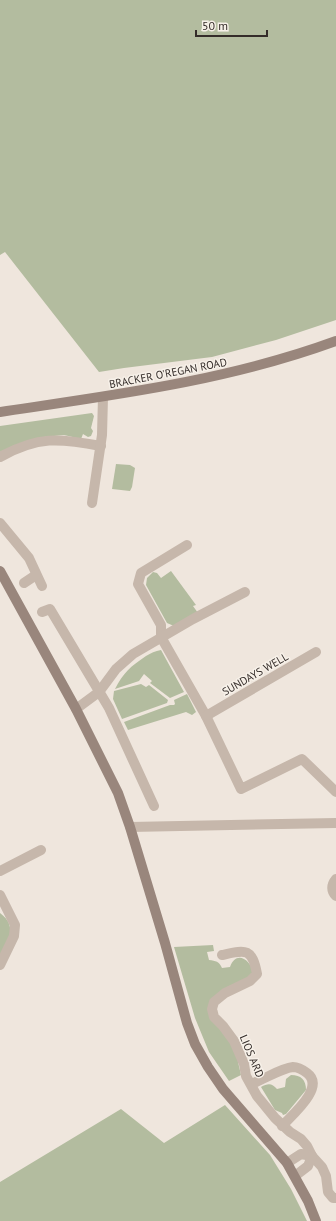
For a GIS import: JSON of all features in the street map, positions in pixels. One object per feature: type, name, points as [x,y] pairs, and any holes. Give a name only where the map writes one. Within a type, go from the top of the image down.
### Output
[{"type":"main road","name":"BRACKER O'REGAN ROAD","points":[[0,412],[152,389],[244,370],[336,341]]},
{"type":"main road","points":[[0,571],[76,709],[118,793],[130,827],[165,943],[186,1023],[195,1044],[223,1089],[287,1163],[308,1201],[316,1221]]},
{"type":"street","points":[[92,503],[104,418],[103,397]]},
{"type":"street","points":[[0,458],[14,450],[34,443],[54,440],[75,441],[101,446]]},
{"type":"street","points":[[0,523],[29,558],[42,586]]},
{"type":"street","points":[[187,545],[141,573],[138,584],[162,625],[161,637],[206,716],[242,789],[302,759],[336,792]]},
{"type":"street","points":[[24,584],[36,575]]},
{"type":"street","points":[[76,709],[99,692],[116,669],[126,660],[161,637],[245,592]]},
{"type":"street","points":[[42,612],[50,608],[109,708],[154,806]]},
{"type":"street","name":"SUNDAYS WELL","points":[[206,716],[316,652]]},
{"type":"street","points":[[130,827],[336,823]]},
{"type":"street","points":[[0,871],[42,850]]},
{"type":"street","points":[[336,879],[332,888],[336,896]]},
{"type":"street","points":[[0,897],[15,925],[14,936],[0,965]]},
{"type":"street","name":"LIOS ARD","points":[[222,955],[242,951],[249,954],[255,961],[257,974],[250,981],[225,994],[214,1002],[212,1010],[214,1017],[234,1041],[244,1064],[246,1076],[257,1096],[282,1126],[301,1139],[307,1146],[312,1156],[322,1167],[326,1176],[328,1192],[333,1198],[336,1198]]},
{"type":"street","points":[[256,1082],[276,1078],[288,1068],[295,1067],[309,1075],[312,1082],[309,1098],[282,1126]]},
{"type":"street","points":[[287,1163],[301,1154],[312,1156],[308,1166],[295,1176]]},
{"type":"green space","points":[[0,0],[336,0],[336,320],[276,340],[212,357],[99,372],[5,252],[0,255]]},
{"type":"green space","points":[[92,413],[94,416],[91,428],[93,431],[91,436],[88,437],[83,434],[81,439],[64,435],[44,437],[0,452],[0,426]]},
{"type":"green space","points":[[116,464],[130,465],[135,468],[130,491],[112,489]]},
{"type":"green space","points":[[171,571],[196,605],[193,606],[198,613],[174,626],[167,623],[146,585],[147,578],[153,572],[157,573],[161,578]]},
{"type":"green space","points":[[161,650],[184,692],[170,698],[150,683],[152,681],[144,674],[139,681],[115,689],[124,674],[132,667],[148,655]]},
{"type":"green space","points":[[141,684],[146,687],[149,685],[168,700],[167,703],[122,719],[113,699],[114,691]]},
{"type":"green space","points":[[187,694],[196,712],[192,715],[186,712],[128,730],[124,722],[170,705],[174,705],[174,700]]},
{"type":"green space","points":[[0,913],[6,918],[9,924],[10,935],[0,959]]},
{"type":"green space","points":[[213,945],[214,951],[207,952],[209,960],[217,962],[222,968],[230,967],[236,959],[243,958],[252,968],[254,973],[210,1007],[236,1053],[241,1075],[229,1081],[209,1052],[195,1018],[174,947]]},
{"type":"green space","points":[[291,1075],[298,1076],[304,1081],[306,1090],[286,1114],[283,1115],[275,1110],[261,1087],[270,1084],[277,1089],[285,1087],[286,1079]]},
{"type":"green space","points":[[225,1105],[270,1155],[291,1189],[307,1221],[0,1221],[0,1182],[121,1109],[164,1143]]}]
